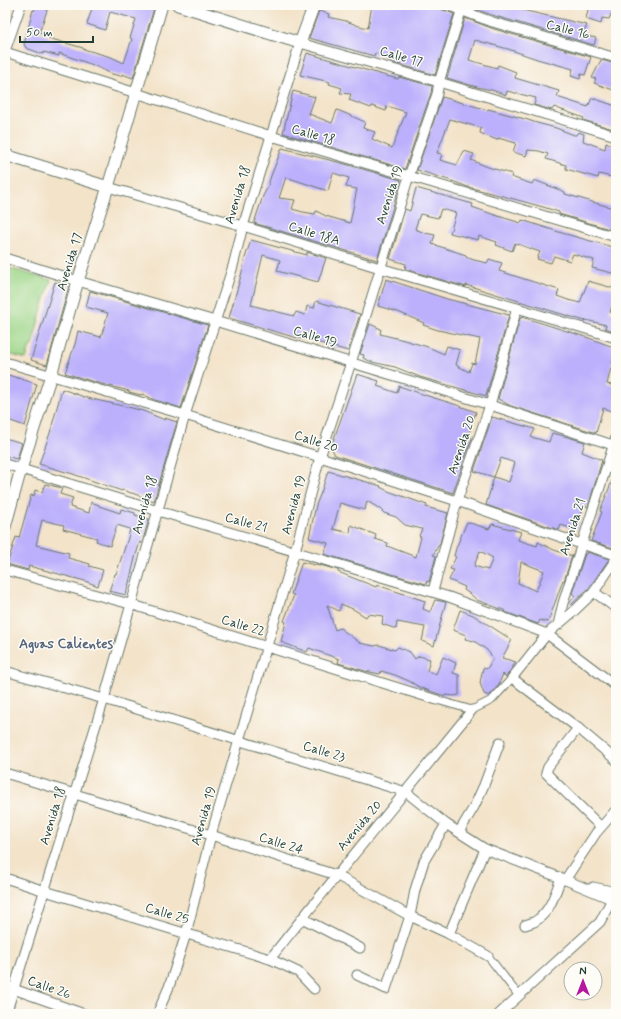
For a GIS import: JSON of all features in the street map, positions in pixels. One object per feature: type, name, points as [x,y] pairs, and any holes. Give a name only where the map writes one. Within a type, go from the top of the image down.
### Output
[{"type":"street","points":[[5,51],[21,5]]},
{"type":"street","name":"Avenida 17","points":[[5,527],[21,469],[51,375],[162,5]]},
{"type":"street","name":"Calle 17","points":[[178,5],[300,43],[439,82],[616,136]]},
{"type":"street","name":"Avenida 18","points":[[6,1014],[9,987],[45,891],[104,699],[185,415],[233,266],[242,226],[300,43],[314,5]]},
{"type":"street","name":"Calle 16","points":[[445,5],[462,7],[477,17],[616,58]]},
{"type":"street","name":"Avenida 19","points":[[157,1014],[169,987],[186,934],[212,835],[239,740],[268,647],[320,457],[409,176],[437,94],[439,82],[462,7]]},
{"type":"street","name":"Calle 18","points":[[5,51],[271,136],[616,237]]},
{"type":"street","name":"Calle 18A","points":[[5,155],[616,338]]},
{"type":"street","name":"Calle 19","points":[[5,258],[615,443]]},
{"type":"street","name":"Avenida 20","points":[[433,591],[457,501],[490,405],[517,308]]},
{"type":"street","name":"Calle 20","points":[[5,362],[185,415],[320,457],[457,501],[616,555]]},
{"type":"street","name":"Avenida 21","points":[[558,625],[581,544],[615,443]]},
{"type":"street","name":"Calle 21","points":[[5,464],[158,511],[449,596],[547,634],[616,686]]},
{"type":"street","points":[[472,710],[492,700],[512,678],[547,634],[594,592],[616,559]]},
{"type":"street","name":"Calle 22","points":[[5,570],[130,604],[472,710]]},
{"type":"street","points":[[594,592],[616,608]]},
{"type":"street","name":"Calle 23","points":[[5,670],[406,792],[446,824],[485,849],[615,898]]},
{"type":"street","points":[[512,678],[578,728],[616,760]]},
{"type":"street","name":"Avenida 20","points":[[270,959],[336,875],[406,792],[472,710]]},
{"type":"street","points":[[578,728],[548,767],[546,773],[601,827]]},
{"type":"street","points":[[459,832],[474,807],[500,742]]},
{"type":"street","name":"Calle 24","points":[[5,773],[212,835],[336,875],[410,916],[449,934],[488,956],[519,996]]},
{"type":"street","points":[[525,925],[535,921],[546,911],[563,879],[596,832],[616,810]]},
{"type":"street","points":[[357,975],[386,989],[410,916],[414,890],[424,861],[446,824]]},
{"type":"street","points":[[449,934],[485,849]]},
{"type":"street","name":"Calle 25","points":[[5,878],[270,959],[298,972],[314,989]]},
{"type":"street","points":[[499,1014],[600,922],[615,898]]},
{"type":"street","points":[[302,918],[360,948]]},
{"type":"street","name":"Calle 26","points":[[9,987],[84,1014]]},
{"type":"green space","points":[[5,267],[51,280],[32,346],[30,346],[26,359],[5,353]]},
{"type":"building","points":[[36,5],[49,5],[39,33],[48,36],[48,38],[111,57],[124,63],[132,39],[130,38],[136,19],[110,12],[105,30],[87,24],[93,5],[155,5],[133,78],[122,74],[121,76],[112,74],[93,65],[59,53],[59,56],[44,52],[43,54],[26,48],[24,44],[33,10],[34,11]]},
{"type":"building","points":[[372,5],[439,5],[441,9],[454,14],[435,75],[388,61],[389,57],[375,53],[374,56],[309,38],[319,11],[329,14],[328,17],[368,28]]},
{"type":"building","points":[[469,5],[519,6],[523,7],[522,10],[587,25],[583,35],[596,38],[594,45],[492,15],[469,7]]},
{"type":"building","points":[[589,5],[615,5],[609,19],[602,18],[601,24],[586,19]]},
{"type":"building","points":[[465,18],[494,29],[591,57],[585,75],[581,74],[580,79],[571,76],[573,69],[475,40],[469,60],[497,68],[498,65],[516,72],[515,78],[559,91],[557,97],[588,107],[592,98],[616,106],[616,130],[583,120],[584,118],[554,107],[552,110],[534,105],[536,98],[507,91],[506,95],[447,78]]},
{"type":"building","points":[[307,53],[398,79],[399,77],[432,86],[431,93],[405,169],[283,133],[293,91],[315,97],[309,114],[332,123],[337,110],[347,114],[365,122],[363,128],[375,132],[372,139],[392,148],[406,112],[387,106],[386,111],[372,106],[371,108],[349,100],[351,94],[340,93],[342,88],[329,84],[330,82],[300,75]]},
{"type":"building","points":[[601,60],[616,64],[616,91],[594,83],[596,79],[592,78]]},
{"type":"building","points":[[442,97],[525,119],[574,135],[578,132],[584,134],[583,141],[605,149],[606,143],[616,146],[616,178],[599,174],[598,178],[566,169],[566,165],[546,159],[548,154],[539,151],[528,150],[526,156],[513,152],[516,143],[498,138],[497,140],[480,133],[481,128],[450,119],[437,153],[442,154],[440,160],[457,165],[464,151],[474,154],[471,160],[512,174],[511,177],[532,184],[534,180],[565,192],[565,194],[613,208],[611,215],[616,217],[616,231],[559,214],[559,212],[543,207],[468,187],[417,170]]},
{"type":"building","points":[[282,148],[401,180],[377,260],[254,223]],"holes":[[[333,173],[349,178],[346,187],[357,189],[350,223],[326,216],[316,211],[315,214],[292,209],[295,200],[279,198],[286,177],[328,191]]]},
{"type":"building","points":[[416,188],[473,204],[472,207],[521,223],[522,220],[616,248],[616,274],[592,268],[594,260],[573,254],[570,261],[554,256],[551,263],[537,259],[540,252],[515,243],[512,251],[496,245],[497,242],[479,236],[478,240],[450,233],[456,213],[441,209],[438,218],[420,214],[415,229],[435,235],[432,244],[466,255],[466,257],[474,260],[487,263],[489,259],[502,263],[499,271],[559,290],[557,296],[568,300],[580,303],[588,281],[616,289],[616,294],[610,312],[616,314],[616,332],[605,328],[606,325],[585,321],[466,285],[466,287],[405,269],[406,264],[390,259],[405,209],[410,211]]},
{"type":"building","points":[[251,240],[307,255],[307,252],[326,258],[318,282],[277,271],[280,260],[263,255],[251,305],[294,316],[296,312],[305,315],[307,306],[314,308],[316,301],[360,314],[348,351],[229,318]]},
{"type":"building","points":[[386,279],[447,299],[509,315],[486,396],[420,377],[395,367],[372,362],[363,358],[364,355],[360,354],[370,324],[381,329],[380,334],[428,347],[444,354],[447,346],[460,350],[456,365],[469,372],[472,363],[475,364],[480,339],[438,330],[423,325],[424,323],[398,312],[378,306]]},
{"type":"building","points":[[55,282],[69,286],[47,365],[31,360]]},
{"type":"building","points":[[90,291],[208,325],[181,408],[155,400],[142,394],[129,392],[65,373],[78,331],[101,337],[108,313],[86,307]]},
{"type":"building","points":[[522,317],[616,348],[607,384],[616,386],[616,413],[603,408],[596,433],[511,406],[498,399],[520,318]]},
{"type":"building","points":[[5,374],[37,384],[25,426],[5,419]]},
{"type":"building","points":[[357,374],[379,381],[377,386],[397,393],[399,386],[476,412],[468,436],[472,438],[453,493],[335,455],[331,447]]},
{"type":"building","points":[[62,389],[87,398],[132,408],[165,420],[165,418],[177,422],[154,501],[39,464],[50,433]]},
{"type":"building","points":[[492,417],[535,429],[531,437],[549,442],[552,433],[585,442],[582,452],[602,460],[588,507],[584,505],[576,530],[561,525],[559,530],[486,505],[494,477],[474,471]],"holes":[[[501,458],[515,463],[509,482],[494,477]]]},
{"type":"building","points":[[5,438],[22,443],[17,459],[5,456]]},
{"type":"building","points":[[328,471],[381,486],[380,487],[388,491],[427,505],[426,507],[448,513],[440,543],[433,555],[436,556],[429,582],[427,581],[426,584],[324,554],[328,543],[309,538],[316,505]],"holes":[[[367,501],[384,513],[396,517],[405,525],[422,529],[419,536],[421,537],[416,557],[387,546],[388,543],[375,539],[376,535],[351,525],[350,533],[333,529],[340,503],[365,510]]]},
{"type":"building","points":[[616,471],[616,549],[591,541],[602,512],[600,511]]},
{"type":"building","points":[[45,484],[62,488],[60,494],[73,498],[70,507],[89,513],[91,502],[120,513],[121,509],[149,519],[142,543],[140,542],[135,558],[126,595],[109,591],[130,529],[117,525],[110,546],[96,541],[97,538],[63,529],[64,525],[42,520],[36,545],[69,553],[68,558],[90,564],[89,566],[103,570],[98,586],[29,566],[28,570],[7,564],[16,537],[19,538],[31,495],[34,496],[35,490],[42,492]]},
{"type":"building","points":[[467,522],[489,529],[492,524],[521,532],[518,540],[537,546],[538,542],[554,550],[572,556],[548,622],[540,620],[538,624],[505,612],[506,611],[477,600],[464,590],[465,587],[449,580],[454,570],[450,569],[456,557],[454,556]],"holes":[[[480,551],[493,558],[488,570],[474,566]],[[521,562],[544,571],[536,591],[518,583]]]},
{"type":"building","points":[[587,552],[609,559],[589,588],[571,605],[570,602],[575,596],[572,593]]},
{"type":"building","points":[[302,562],[338,570],[338,572],[376,587],[377,585],[425,601],[423,609],[430,612],[435,600],[446,602],[434,646],[422,641],[425,627],[397,622],[396,629],[382,624],[383,616],[368,614],[366,617],[341,604],[339,611],[327,605],[335,630],[340,628],[360,643],[374,646],[379,645],[395,650],[398,647],[410,652],[415,659],[419,656],[430,659],[427,671],[436,674],[443,657],[456,663],[453,673],[459,675],[459,695],[445,696],[421,688],[395,675],[381,671],[380,674],[365,671],[338,663],[339,659],[309,648],[307,652],[281,642],[286,622],[284,621],[294,595],[291,594]]},
{"type":"building","points":[[460,610],[473,615],[512,640],[502,658],[516,662],[506,677],[503,674],[498,686],[489,696],[484,694],[480,683],[483,668],[487,669],[493,658],[487,650],[474,641],[465,639],[466,635],[453,630]]},
{"type":"district","name":"Aguas Calientes","points":[[66,644]]}]
